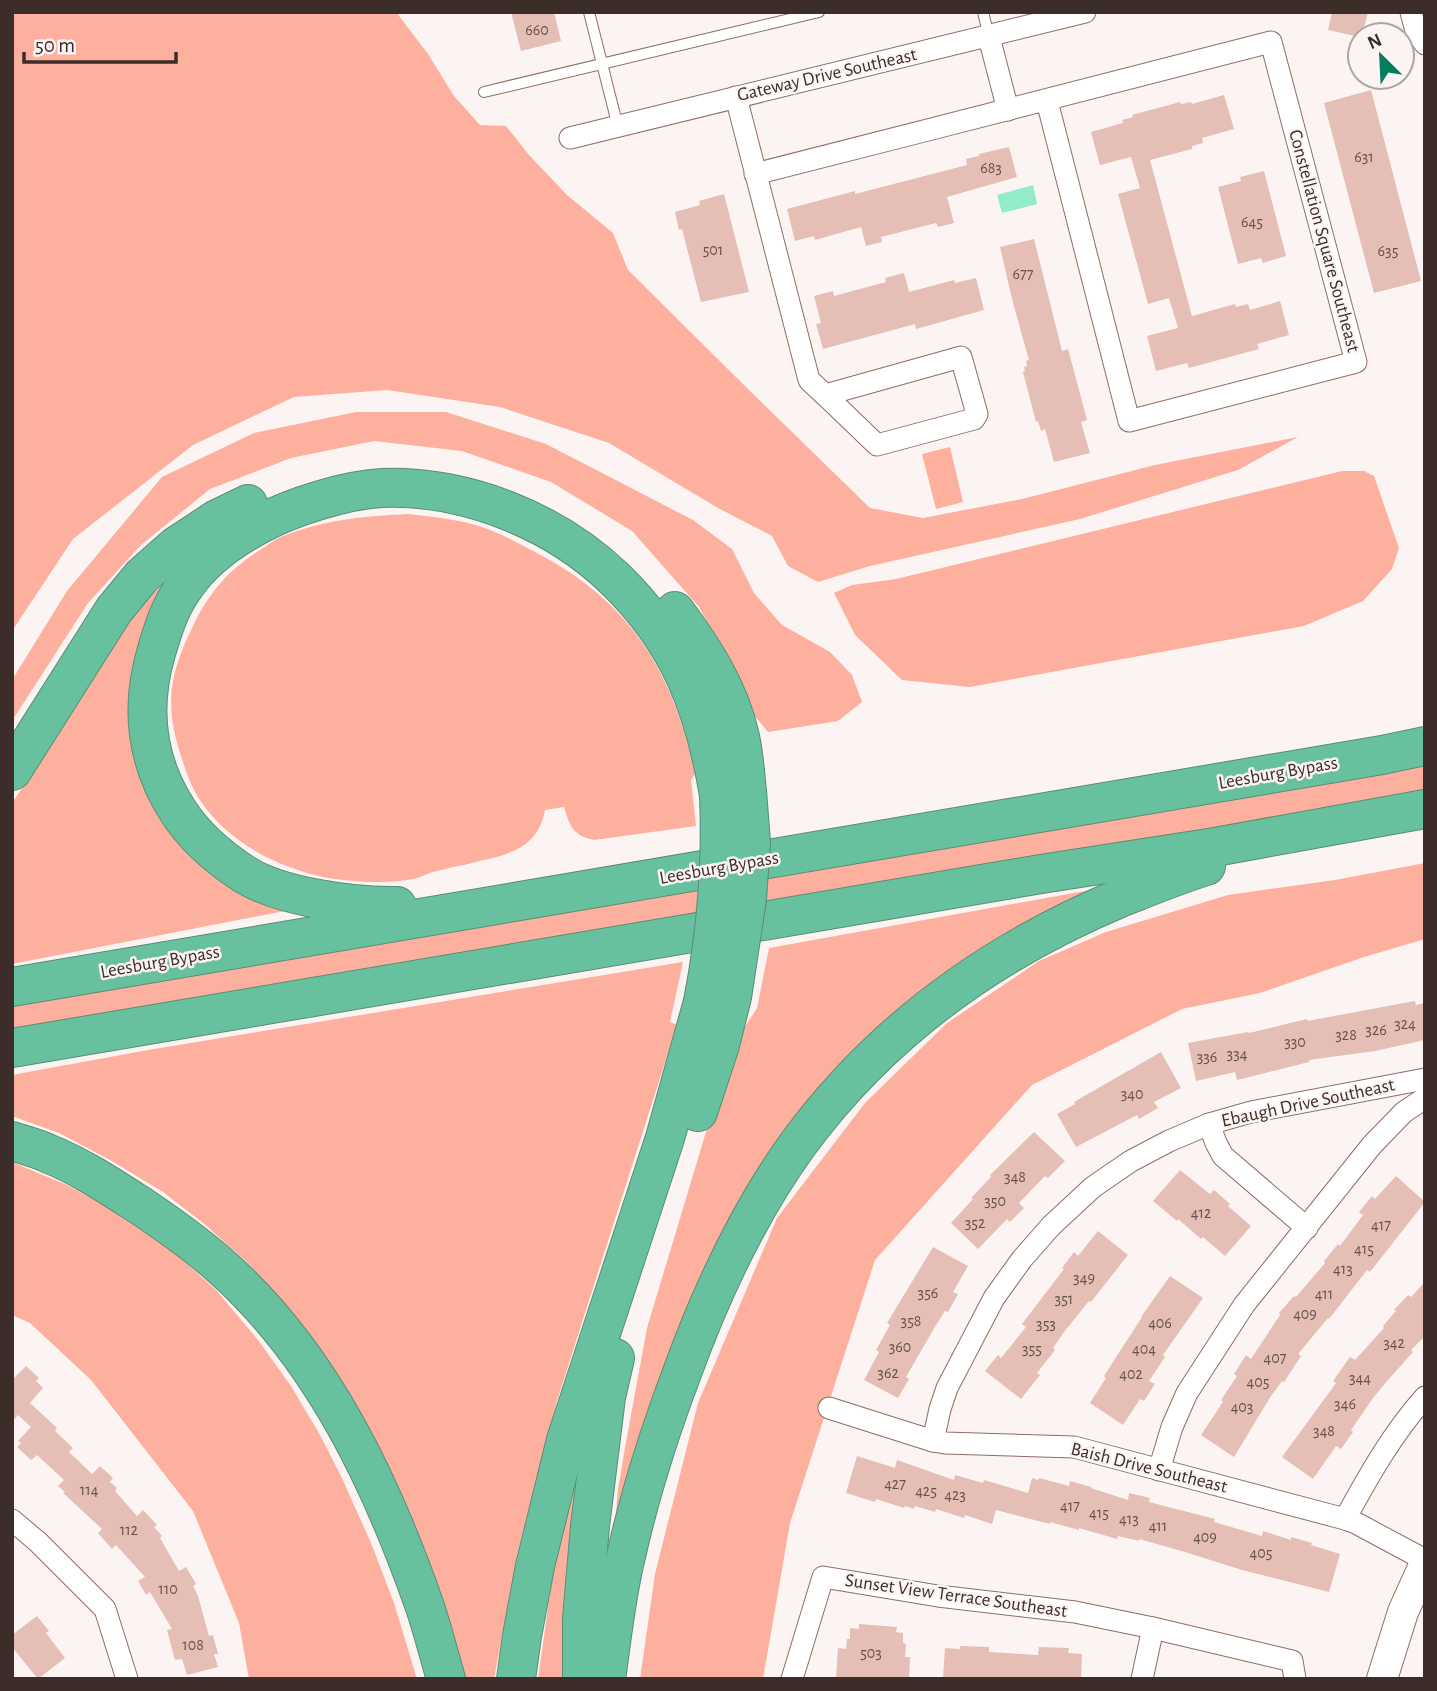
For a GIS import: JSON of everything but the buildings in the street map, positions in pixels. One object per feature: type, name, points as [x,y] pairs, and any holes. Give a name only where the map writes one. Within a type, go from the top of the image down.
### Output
[{"type":"highway","points":[[12,771],[114,610],[142,576],[176,545],[216,520],[259,499],[347,474],[394,472],[454,475],[485,481],[523,494],[554,509],[611,544],[642,573],[671,606],[713,666],[740,737],[733,793],[720,833],[712,958],[718,999],[720,1045],[624,1321],[606,1397],[582,1619],[582,1679]]},
{"type":"highway","points":[[605,887],[457,904],[379,906],[321,900],[276,888],[246,875],[205,844],[180,814],[159,774],[152,749],[147,701],[150,675],[164,626],[185,585],[220,549],[249,530],[278,514],[339,495],[380,488],[417,489],[451,494],[523,517],[587,555],[614,578],[659,630],[693,691],[713,757],[733,793]]},
{"type":"highway","name":"Leesburg Bypass","points":[[12,988],[1425,746]]},
{"type":"highway","points":[[12,1048],[1425,809]]},
{"type":"highway","points":[[606,1679],[625,1559],[638,1508],[666,1416],[695,1336],[729,1260],[758,1205],[799,1143],[838,1094],[881,1049],[929,1008],[989,964],[1043,933],[1088,911],[1188,872],[1352,822]]},
{"type":"highway","points":[[516,1679],[535,1566],[566,1440],[665,1138],[718,999]]},
{"type":"highway","points":[[12,1141],[48,1153],[93,1175],[179,1231],[224,1269],[259,1304],[297,1349],[339,1414],[397,1532],[426,1610],[446,1679]]},
{"type":"street","name":"Gateway Drive Southeast","points":[[570,138],[1085,12]]},
{"type":"street","points":[[1411,12],[1416,31],[1425,44]]},
{"type":"street","points":[[989,37],[1008,110]]},
{"type":"street","name":"Constellation Square Southeast","points":[[755,174],[1047,101],[1271,41],[1356,362],[1129,421],[1047,101]]},
{"type":"street","points":[[736,97],[809,380],[877,445],[974,419],[977,414],[961,357],[825,395]]},
{"type":"street","name":"Ebaugh Drive Southeast","points":[[933,1441],[947,1388],[994,1298],[1022,1258],[1051,1226],[1093,1187],[1131,1161],[1209,1124],[1251,1112],[1425,1079]]},
{"type":"street","points":[[1159,1470],[1172,1427],[1187,1394],[1244,1305],[1372,1145],[1404,1112],[1425,1098]]},
{"type":"street","points":[[1209,1124],[1223,1156],[1307,1228]]},
{"type":"street","points":[[1345,1519],[1384,1452],[1425,1397]]},
{"type":"street","name":"Baish Drive Southeast","points":[[829,1408],[945,1443],[1073,1447],[1345,1519],[1425,1561]]},
{"type":"street","points":[[12,1520],[105,1609],[127,1679]]},
{"type":"street","points":[[1382,1679],[1403,1612],[1425,1561]]},
{"type":"street","name":"Sunset View Terrace Southeast","points":[[792,1679],[823,1577],[938,1596],[1075,1612],[1153,1628],[1292,1661],[1294,1679]]},
{"type":"street","points":[[1142,1679],[1153,1628]]},
{"type":"lane","points":[[589,12],[618,127]]},
{"type":"lane","points":[[484,92],[819,12]]},
{"type":"lane","points":[[983,12],[989,37]]},
{"type":"shaded area","points":[[12,12],[396,12],[428,54],[454,96],[480,125],[506,126],[567,195],[613,233],[628,270],[870,508],[923,518],[1022,499],[1155,465],[1298,437],[1238,470],[1080,519],[870,566],[818,582],[788,566],[772,536],[718,508],[609,443],[500,407],[387,390],[294,397],[193,445],[73,539],[12,631]]},
{"type":"shaded area","points":[[1033,185],[1037,204],[1002,213],[997,195]]},
{"type":"shaded area","points":[[356,412],[446,412],[546,444],[693,520],[732,549],[754,593],[782,625],[830,652],[852,675],[862,702],[838,721],[768,732],[754,715],[699,607],[632,531],[551,482],[462,451],[374,441],[291,458],[210,489],[141,545],[88,603],[12,721],[12,680],[67,591],[162,477],[254,433]]},
{"type":"shaded area","points":[[950,447],[963,502],[936,509],[922,454]]},
{"type":"shaded area","points":[[1342,471],[1364,471],[1374,476],[1399,548],[1392,569],[1363,601],[1304,626],[970,687],[902,680],[855,635],[834,593],[852,585],[896,579]]},
{"type":"shaded area","points":[[408,514],[464,522],[509,538],[568,571],[621,616],[660,672],[674,703],[695,774],[691,780],[696,826],[594,840],[573,829],[564,807],[545,810],[541,825],[534,836],[525,844],[503,855],[416,878],[370,882],[328,878],[291,868],[240,841],[212,815],[191,784],[176,740],[171,705],[177,665],[205,604],[238,566],[280,537],[329,523]]},
{"type":"shaded area","points":[[170,581],[136,739],[290,910],[12,964],[12,803],[137,610]]},
{"type":"shaded area","points":[[1425,760],[1425,796],[12,1038],[12,1004]]},
{"type":"shaded area","points":[[1425,863],[1425,939],[1260,993],[1182,1009],[1032,1085],[875,1260],[790,1523],[763,1679],[640,1679],[655,1574],[698,1403],[777,1218],[865,1103],[947,1023],[1039,961],[1106,932],[1228,895],[1335,880]]},
{"type":"shaded area","points":[[1107,887],[1034,918],[930,984],[866,1040],[825,1087],[615,1526],[618,1489],[647,1328],[715,1102],[746,1025],[757,1008],[769,948]]},
{"type":"shaded area","points":[[683,962],[670,1022],[677,1025],[557,1401],[517,1555],[494,1679],[464,1679],[308,1333],[248,1263],[163,1192],[59,1133],[12,1116],[12,1075]]},
{"type":"shaded area","points":[[12,1162],[67,1185],[128,1218],[172,1250],[216,1290],[258,1340],[291,1386],[341,1476],[394,1603],[417,1679],[249,1679],[239,1623],[193,1511],[91,1380],[30,1323],[12,1315]]},
{"type":"shaded area","points":[[596,1409],[569,1679],[538,1679],[554,1565]]}]
